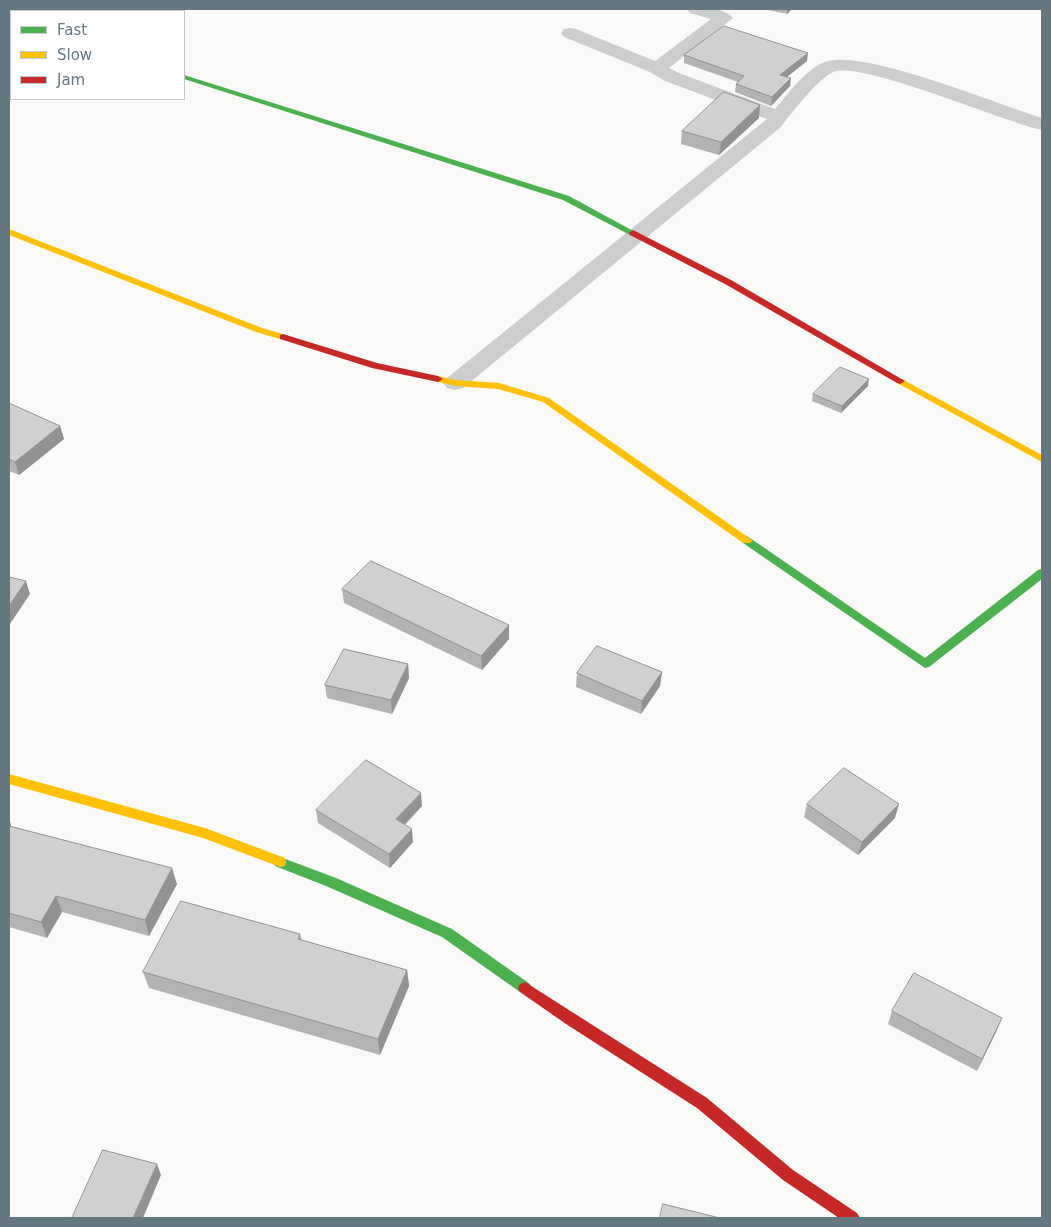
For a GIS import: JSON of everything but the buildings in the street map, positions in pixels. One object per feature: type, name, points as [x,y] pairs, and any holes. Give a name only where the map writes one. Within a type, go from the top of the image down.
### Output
[{"type":"street","points":[[657,68],[724,18],[696,9]]},
{"type":"street","points":[[570,33],[657,68],[672,77],[778,117]]},
{"type":"street","points":[[455,383],[774,123],[812,82],[830,66],[852,65],[894,75],[1019,118],[1042,124]]},
{"type":"street","points":[[185,77],[566,198],[636,236],[728,282],[826,340],[1042,459]]},
{"type":"street","points":[[9,232],[259,330],[375,366],[455,383],[499,386],[546,400],[925,664],[1042,573]]},
{"type":"street","points":[[9,779],[205,834],[331,882],[447,933],[571,1020],[702,1103],[788,1175],[852,1218]]},
{"type":"traffic: fast","points":[[185,77],[566,198],[633,233]]},
{"type":"traffic: fast","points":[[747,540],[925,664],[1042,573]]},
{"type":"traffic: fast","points":[[280,862],[331,882],[447,933],[525,988]]},
{"type":"traffic: slow","points":[[9,232],[259,330],[283,337]]},
{"type":"traffic: slow","points":[[438,379],[455,383],[499,386],[546,400],[747,540]]},
{"type":"traffic: slow","points":[[900,381],[1042,459]]},
{"type":"traffic: slow","points":[[9,779],[205,833],[280,862]]},
{"type":"traffic: jam","points":[[633,233],[728,282],[900,381]]},
{"type":"traffic: jam","points":[[283,337],[375,366],[438,379]]},
{"type":"traffic: jam","points":[[525,988],[571,1020],[702,1103],[788,1175],[852,1218]]}]
